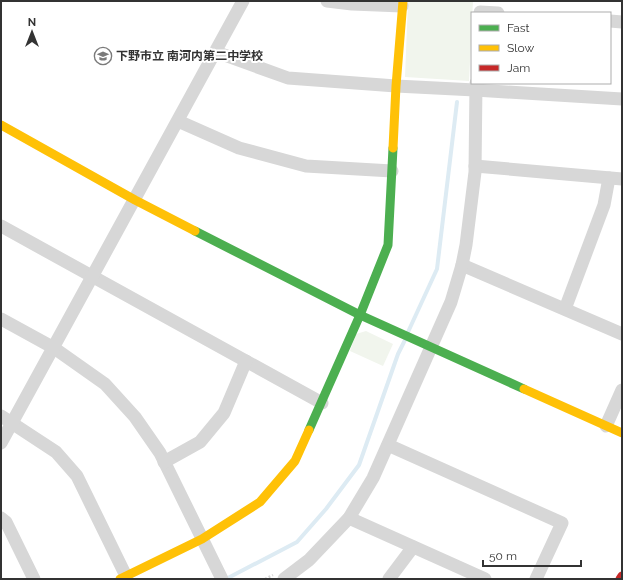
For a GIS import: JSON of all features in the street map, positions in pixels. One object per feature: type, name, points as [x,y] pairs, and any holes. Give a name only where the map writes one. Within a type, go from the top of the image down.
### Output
[{"type":"street","points":[[1,443],[243,1]]},
{"type":"street","points":[[1,416],[56,452],[77,476],[123,578],[202,539],[260,502],[295,461],[360,315],[388,244],[396,86],[402,4],[352,4],[327,1]]},
{"type":"street","points":[[480,9],[494,12]]},
{"type":"street","points":[[611,21],[622,22]]},
{"type":"street","points":[[216,52],[288,78],[396,86],[476,86],[622,99]]},
{"type":"street","points":[[280,576],[308,560],[349,518],[373,478],[388,445],[426,344],[451,302],[462,265],[466,245],[475,166],[476,86]]},
{"type":"street","points":[[178,121],[239,148],[306,166],[392,171]]},
{"type":"street","points":[[1,125],[135,200],[360,315],[622,433]]},
{"type":"street","points":[[475,166],[616,179],[604,205],[565,309]]},
{"type":"street","points":[[1,226],[322,403]]},
{"type":"street","points":[[462,265],[622,334]]},
{"type":"street","points":[[1,319],[54,348],[105,384],[136,417],[164,462],[222,579]]},
{"type":"street","points":[[164,462],[200,442],[224,413],[246,361]]},
{"type":"street","points":[[606,426],[622,390]]},
{"type":"street","points":[[388,445],[562,523],[536,579]]},
{"type":"street","points":[[1,518],[6,522],[34,579]]},
{"type":"street","points":[[349,518],[485,579]]},
{"type":"street","points":[[389,579],[413,547]]},
{"type":"path","points":[[265,579],[280,576]]},
{"type":"shaded area","points":[[408,1],[473,1],[472,12],[471,12],[469,81],[405,77]]},
{"type":"shaded area","points":[[366,331],[393,344],[383,366],[350,351],[356,334]]},
{"type":"waterway","points":[[408,332],[437,269],[457,102]]},
{"type":"waterway","points":[[226,579],[297,542],[326,509],[359,465],[398,354],[405,340]]},
{"type":"traffic: fast","points":[[309,430],[360,315],[388,245],[393,148]]},
{"type":"traffic: fast","points":[[195,231],[360,315],[524,389]]},
{"type":"traffic: slow","points":[[393,148],[396,86],[403,1]]},
{"type":"traffic: slow","points":[[1,125],[135,200],[195,231]]},
{"type":"traffic: slow","points":[[524,389],[622,433]]},
{"type":"traffic: slow","points":[[120,579],[202,539],[260,502],[295,461],[309,430]]},
{"type":"place","name":"下野市立 南河内第二中学校","points":[[103,56]]}]
